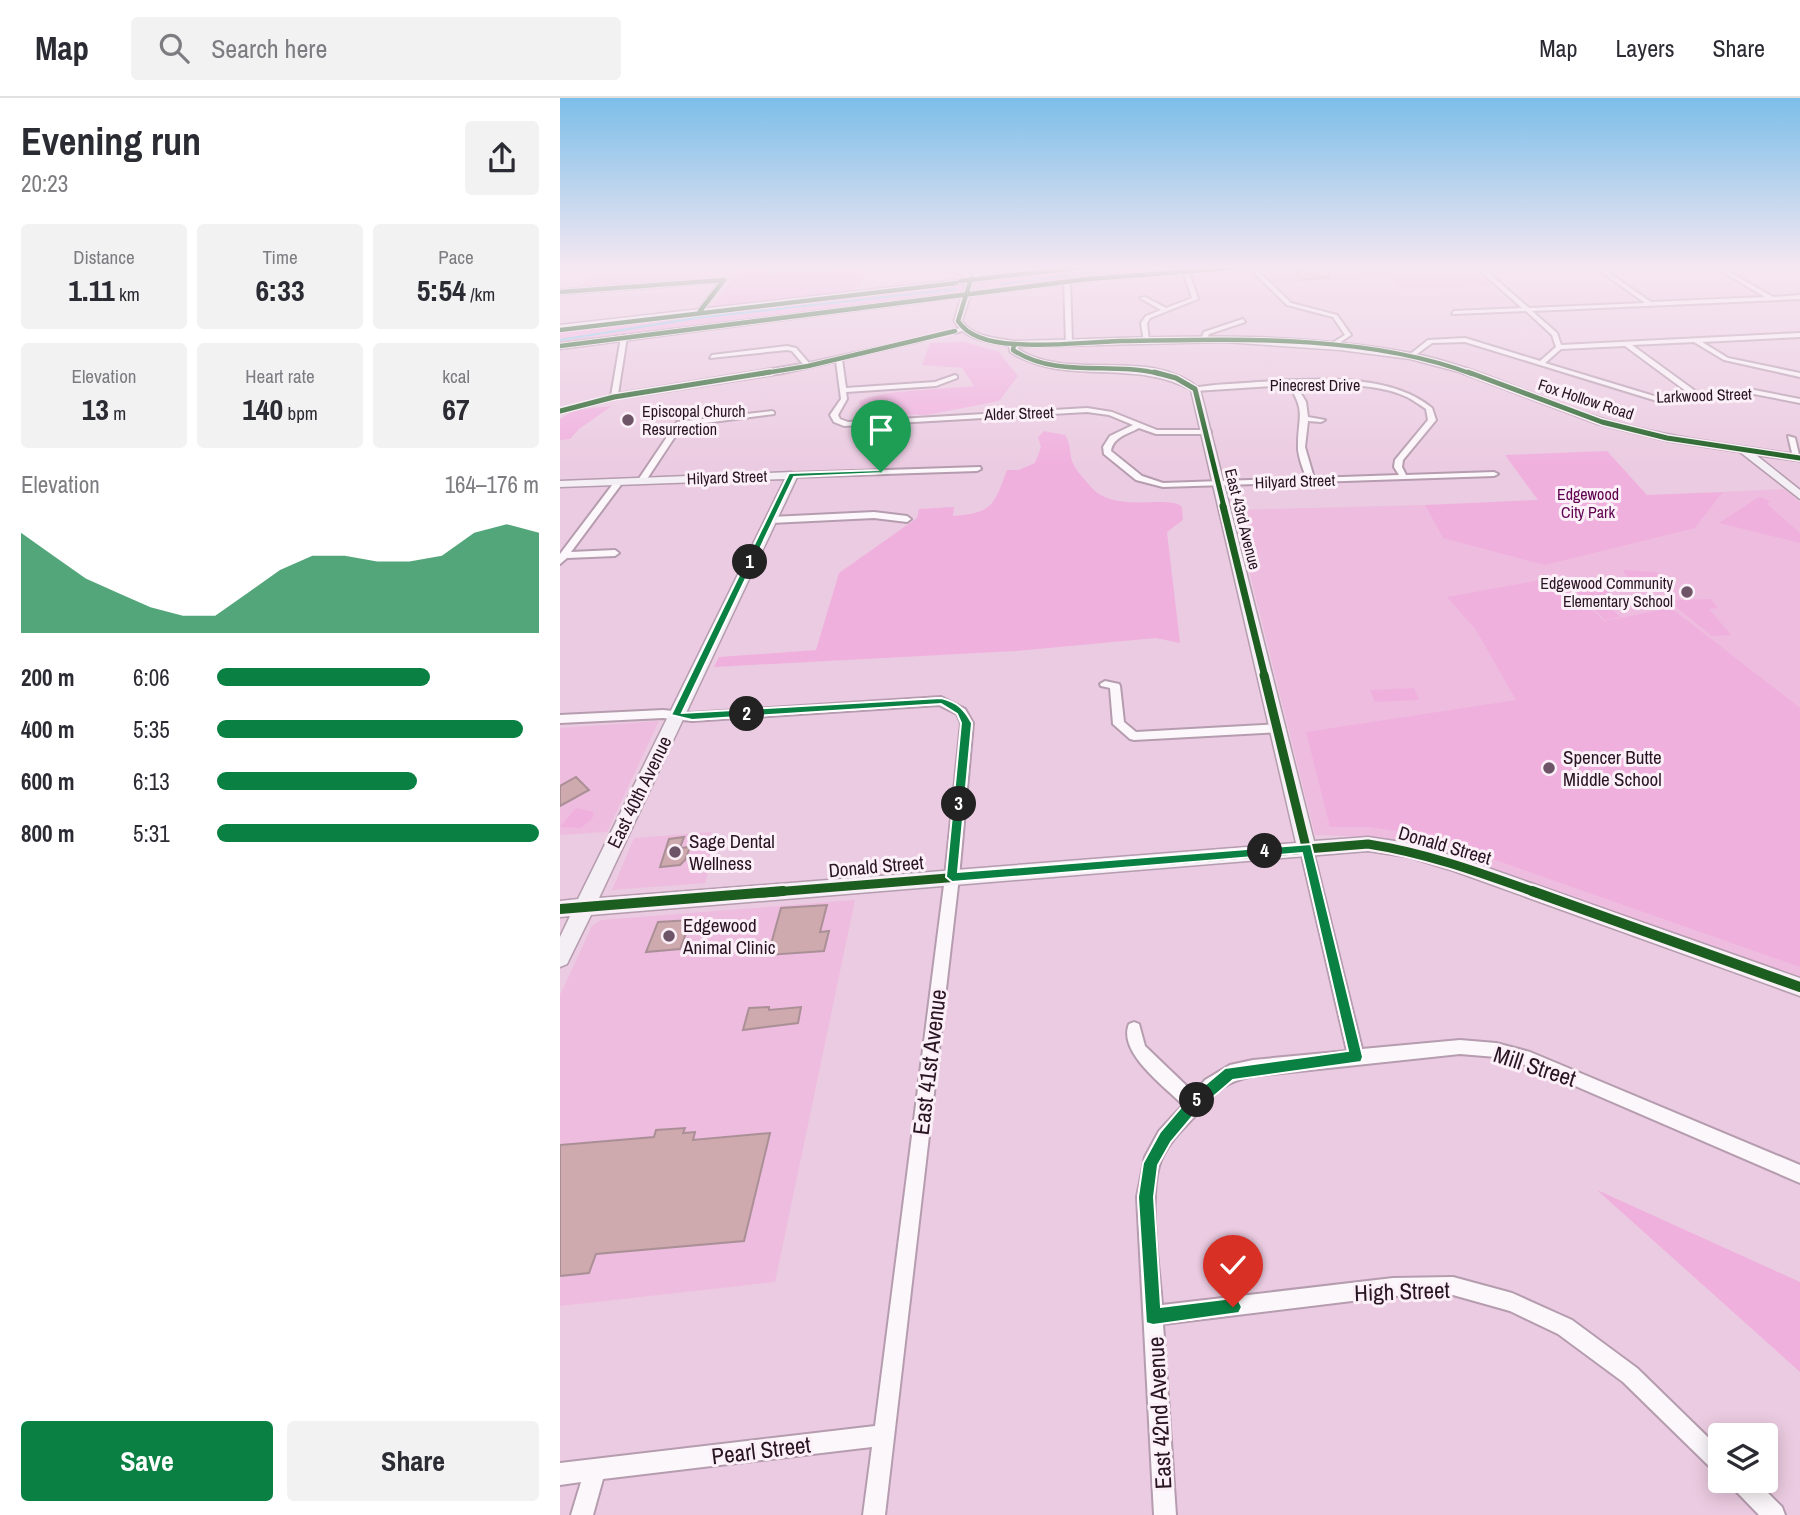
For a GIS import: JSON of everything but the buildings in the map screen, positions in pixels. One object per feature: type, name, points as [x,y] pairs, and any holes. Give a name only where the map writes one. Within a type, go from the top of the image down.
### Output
[{"type":"street","points":[[560,346],[646,334]]},
{"type":"street","name":"Fox Hollow Road","points":[[971,334],[1014,344],[1204,339],[1331,346],[1411,356],[1462,370],[1602,422],[1667,438],[1798,457],[1791,438]]},
{"type":"street","points":[[1069,334],[1069,343]]},
{"type":"street","points":[[1146,334],[1146,341]]},
{"type":"street","points":[[1204,339],[1206,334]]},
{"type":"street","points":[[1331,346],[1348,334]]},
{"type":"street","points":[[1555,334],[1559,346]]},
{"type":"street","points":[[1542,362],[1559,346],[1800,335]]},
{"type":"street","points":[[614,397],[624,337]]},
{"type":"street","points":[[887,337],[898,344]]},
{"type":"street","points":[[560,411],[614,397],[807,366],[922,338]]},
{"type":"street","name":"Larkwood Street","points":[[1411,356],[1430,341],[1452,339],[1480,342],[1654,398],[1762,393],[1800,401]]},
{"type":"street","points":[[1693,339],[1726,359],[1800,374]]},
{"type":"street","points":[[1625,343],[1698,396]]},
{"type":"street","points":[[1014,344],[1013,350],[1019,356],[1040,363],[1154,372],[1179,379],[1195,389]]},
{"type":"street","points":[[712,357],[792,348],[807,366]]},
{"type":"street","points":[[839,359],[845,390],[885,385],[936,384],[955,377]]},
{"type":"street","name":"Pinecrest Drive","points":[[1195,389],[1356,383],[1423,402],[1432,413],[1432,420],[1399,460],[1398,467],[1404,477]]},
{"type":"street","points":[[1292,384],[1303,402],[1305,419],[1301,447],[1311,480]]},
{"type":"street","name":"East 43rd Avenue","points":[[1195,389],[1279,728],[1356,1057]]},
{"type":"street","name":"Alder Street","points":[[845,390],[843,401],[835,412],[837,420],[853,425],[970,415],[1098,411],[1163,433],[1207,432]]},
{"type":"street","points":[[642,480],[680,424],[772,413]]},
{"type":"street","points":[[1305,419],[1321,420]]},
{"type":"street","name":"Hilyard Street","points":[[1137,426],[1113,438],[1107,447],[1111,456],[1139,478],[1163,485],[1494,474]]},
{"type":"street","points":[[1744,450],[1800,496]]},
{"type":"street","name":"Hilyard Street","points":[[560,484],[977,469]]},
{"type":"street","name":"East 40th Avenue","points":[[560,958],[792,475]]},
{"type":"street","points":[[562,558],[619,482]]},
{"type":"street","points":[[771,520],[874,515],[906,519]]},
{"type":"street","points":[[562,558],[615,553]]},
{"type":"street","points":[[1105,684],[1115,686],[1119,724],[1134,736],[1279,728]]},
{"type":"street","name":"East 41st Avenue","points":[[676,715],[692,717],[941,701],[961,712],[967,723],[952,877],[883,1435]]},
{"type":"street","points":[[560,719],[676,715]]},
{"type":"street","name":"Donald Street","points":[[560,909],[1368,844],[1408,850],[1457,864],[1800,987]]},
{"type":"street","points":[[1134,1029],[1138,1051],[1193,1104]]},
{"type":"street","name":"Mill Street","points":[[1253,1068],[1460,1046],[1496,1051],[1530,1059],[1800,1174]]},
{"type":"street","name":"East 42nd Avenue","points":[[1165,1515],[1146,1197],[1151,1163],[1165,1137],[1193,1104],[1230,1073],[1253,1068]]},
{"type":"street","name":"High Street","points":[[1153,1316],[1393,1287],[1453,1286],[1512,1302],[1565,1327],[1630,1375],[1708,1451]]},
{"type":"street","points":[[874,1515],[883,1435]]},
{"type":"street","name":"Pearl Street","points":[[560,1474],[883,1435]]},
{"type":"street","points":[[582,1515],[595,1470]]},
{"type":"street","points":[[1752,1493],[1774,1515]]},
{"type":"shaded area","name":"Spencer Butte Middle School","points":[[1784,489],[1800,502],[1800,979],[1430,847],[1379,837],[1315,835],[1234,510],[1425,505],[1443,538],[1695,528],[1723,492]]},
{"type":"shaded area","points":[[659,721],[607,832],[560,835],[560,728]]},
{"type":"shaded area","points":[[711,832],[710,864],[705,883],[612,890],[634,838]]},
{"type":"shaded area","points":[[855,900],[775,1282],[560,1306],[560,995],[592,926],[601,920]]},
{"type":"green space","points":[[560,334],[630,334],[560,343]]},
{"type":"green space","points":[[965,342],[999,352],[1018,376],[999,401],[927,415],[862,413],[859,401],[871,397],[974,386],[962,368],[922,365],[930,343]]},
{"type":"green space","points":[[612,406],[579,429],[570,439],[560,440],[560,419],[575,410]]},
{"type":"green space","points":[[1044,431],[1065,435],[1076,468],[1102,496],[1128,502],[1166,502],[1182,507],[1183,520],[1167,532],[1180,643],[1156,638],[1015,651],[714,667],[719,657],[816,650],[839,573],[917,518],[919,509],[954,507],[953,516],[966,515],[990,505],[999,492],[1007,470],[1019,470],[1035,463],[1041,447],[1038,437]]},
{"type":"green space","name":"Edgewood City Park","points":[[1607,451],[1647,495],[1723,492],[1695,528],[1545,565],[1443,538],[1425,505],[1538,500],[1505,455]]},
{"type":"green space","points":[[1759,497],[1770,501],[1767,504],[1800,533],[1800,543],[1719,523]]},
{"type":"green space","points":[[1623,570],[1657,572],[1665,592],[1631,584]]},
{"type":"green space","name":"Spencer Butte Middle School","points":[[1557,577],[1604,621],[1671,608],[1800,708],[1800,967],[1424,835],[1369,827],[1330,827],[1306,732],[1516,700],[1476,630],[1447,597]]},
{"type":"green space","points":[[1585,585],[1606,589],[1624,605],[1611,608],[1620,617],[1605,620],[1571,587]]},
{"type":"green space","points":[[1711,599],[1718,608],[1709,609],[1731,635],[1712,636],[1667,600]]},
{"type":"green space","points":[[1414,688],[1419,700],[1375,702],[1370,690]]},
{"type":"green space","points":[[576,808],[594,812],[592,819],[581,828],[560,827]]},
{"type":"green space","points":[[1597,1190],[1800,1282],[1800,1372]]},
{"type":"waterway","points":[[560,340],[596,334]]},
{"type":"cycle path","points":[[560,346],[654,334]]},
{"type":"cycle path","points":[[560,411],[614,397],[808,366],[942,334]]},
{"type":"cycle path","points":[[973,334],[1014,344],[1224,339],[1340,347],[1411,356],[1462,370],[1602,422],[1667,438],[1800,458]]},
{"type":"cycle path","points":[[1014,344],[1013,350],[1029,360],[1049,366],[1152,372],[1176,378],[1195,389],[1306,847]]},
{"type":"cycle path","points":[[560,909],[1368,844],[1408,850],[1457,864],[1800,987]]},
{"type":"place","name":"Episcopal Church Resurrection","points":[[628,420]]},
{"type":"place","name":"Edgewood Community Elementary School","points":[[1687,592]]},
{"type":"place","name":"Spencer Butte Middle School","points":[[1549,768]]},
{"type":"place","name":"Sage Dental Wellness","points":[[675,852]]},
{"type":"place","name":"Edgewood Animal Clinic","points":[[669,936]]},
{"type":"route","points":[[881,472],[792,475],[676,715],[692,717],[941,701],[952,704],[961,712],[967,723],[952,877],[1306,848],[1356,1057],[1230,1073],[1211,1086],[1193,1104],[1165,1137],[1151,1163],[1146,1197],[1153,1316],[1233,1307]]}]
